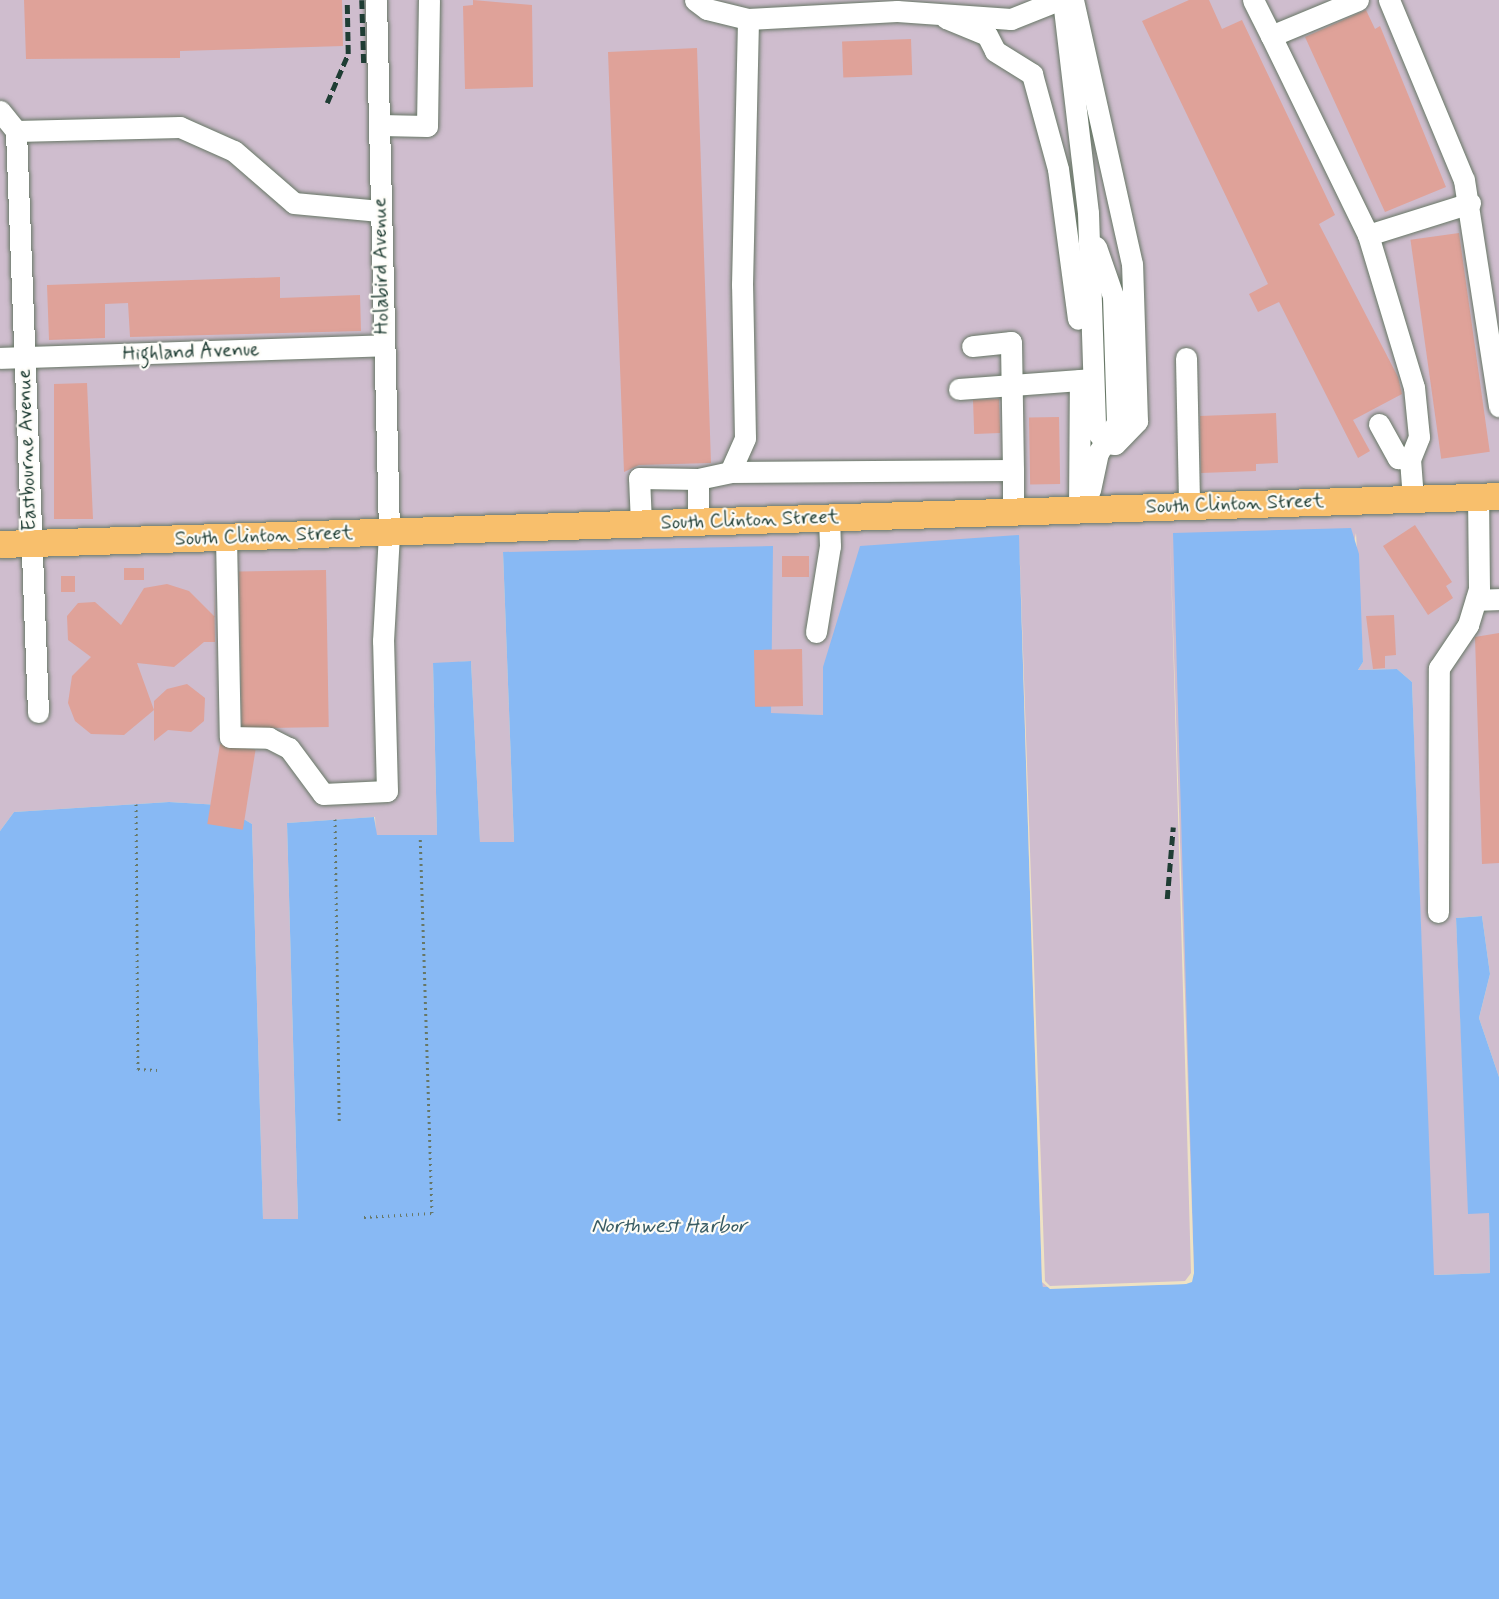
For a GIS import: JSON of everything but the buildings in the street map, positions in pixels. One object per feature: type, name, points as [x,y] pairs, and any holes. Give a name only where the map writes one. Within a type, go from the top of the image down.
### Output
[{"type":"main road","name":"South Clinton Street","points":[[0,544],[1488,496]]},
{"type":"street","name":"Holabird Avenue","points":[[226,537],[230,737],[269,738],[288,748],[323,794],[387,791],[383,641],[389,532],[382,345],[380,125],[376,0]]},
{"type":"street","points":[[380,125],[427,126],[429,0]]},
{"type":"street","points":[[695,0],[707,9],[748,19],[897,11],[946,18],[1011,19],[1061,0],[1089,225],[1085,509]]},
{"type":"street","points":[[1073,0],[1132,264],[1137,421],[1123,439],[1102,440]]},
{"type":"street","points":[[1253,0],[1368,235],[1414,387],[1419,437],[1410,459],[1413,498]]},
{"type":"street","points":[[1271,36],[1358,0]]},
{"type":"street","points":[[1389,0],[1451,144],[1470,203],[1493,309],[1499,406]]},
{"type":"street","points":[[946,18],[987,35],[995,51],[1032,74],[1058,169],[1087,379],[1102,440]]},
{"type":"street","points":[[730,472],[745,438],[742,285],[748,19]]},
{"type":"street","points":[[0,111],[16,131],[180,127],[234,151],[294,203],[380,211]]},
{"type":"street","name":"Eastbourne Avenue","points":[[16,131],[38,712]]},
{"type":"street","points":[[1368,235],[1470,203]]},
{"type":"street","points":[[1089,225],[1113,296],[1117,423],[1102,440]]},
{"type":"street","points":[[1085,509],[1090,472],[1102,440],[1104,423],[1102,300],[1090,258]]},
{"type":"street","points":[[972,346],[1011,342],[1013,511]]},
{"type":"street","name":"Highland Avenue","points":[[0,358],[382,345]]},
{"type":"street","points":[[1186,358],[1189,506]]},
{"type":"street","points":[[959,389],[1087,379]]},
{"type":"street","points":[[1379,424],[1398,458],[1410,459]]},
{"type":"street","points":[[641,524],[639,478],[698,479],[730,472],[1013,470]]},
{"type":"street","points":[[698,479],[699,522]]},
{"type":"street","points":[[1438,912],[1439,668],[1468,625],[1476,600],[1488,496]]},
{"type":"street","points":[[816,632],[830,517]]},
{"type":"street","points":[[1476,600],[1499,599]]},
{"type":"path","points":[[136,804],[138,1070],[157,1070]]},
{"type":"path","points":[[335,819],[339,1123]]},
{"type":"path","points":[[363,1217],[432,1213],[420,836]]},
{"type":"shaded area","points":[[0,0],[1499,0],[1499,1077],[1479,1018],[1490,974],[1482,916],[1456,918],[1469,1213],[1489,1213],[1490,1273],[1433,1275],[1412,682],[1397,669],[1358,670],[1363,662],[1356,533],[1192,1282],[1043,1287],[823,667],[823,715],[771,714],[503,552],[514,842],[480,843],[471,661],[433,664],[437,835],[376,835],[375,817],[287,823],[298,1219],[263,1219],[252,824],[220,805],[169,802],[14,812],[0,831]]},
{"type":"water","name":"Northwest Harbor","points":[[1351,528],[1359,554],[1363,662],[1358,670],[1397,669],[1412,682],[1434,1275],[1490,1273],[1489,1213],[1468,1214],[1456,918],[1482,916],[1490,974],[1479,1018],[1499,1077],[1499,1599],[0,1599],[0,831],[14,812],[169,802],[220,805],[252,824],[263,1219],[298,1219],[287,823],[374,817],[377,835],[437,835],[433,663],[471,661],[480,842],[514,842],[503,552],[773,546],[771,713],[823,715],[823,667],[860,546],[1019,535],[1043,1287],[1186,1284],[1194,1273],[1173,533]]},
{"type":"pier","points":[[1170,533],[1194,1273],[1192,1282],[1186,1284],[1050,1289],[1042,1282],[1019,535],[1045,1281],[1050,1286],[1185,1281],[1191,1273]]},
{"type":"railway","points":[[327,103],[348,54],[347,0]]},
{"type":"railway","points":[[362,0],[364,67]]},
{"type":"railway","points":[[1167,899],[1173,827]]}]
